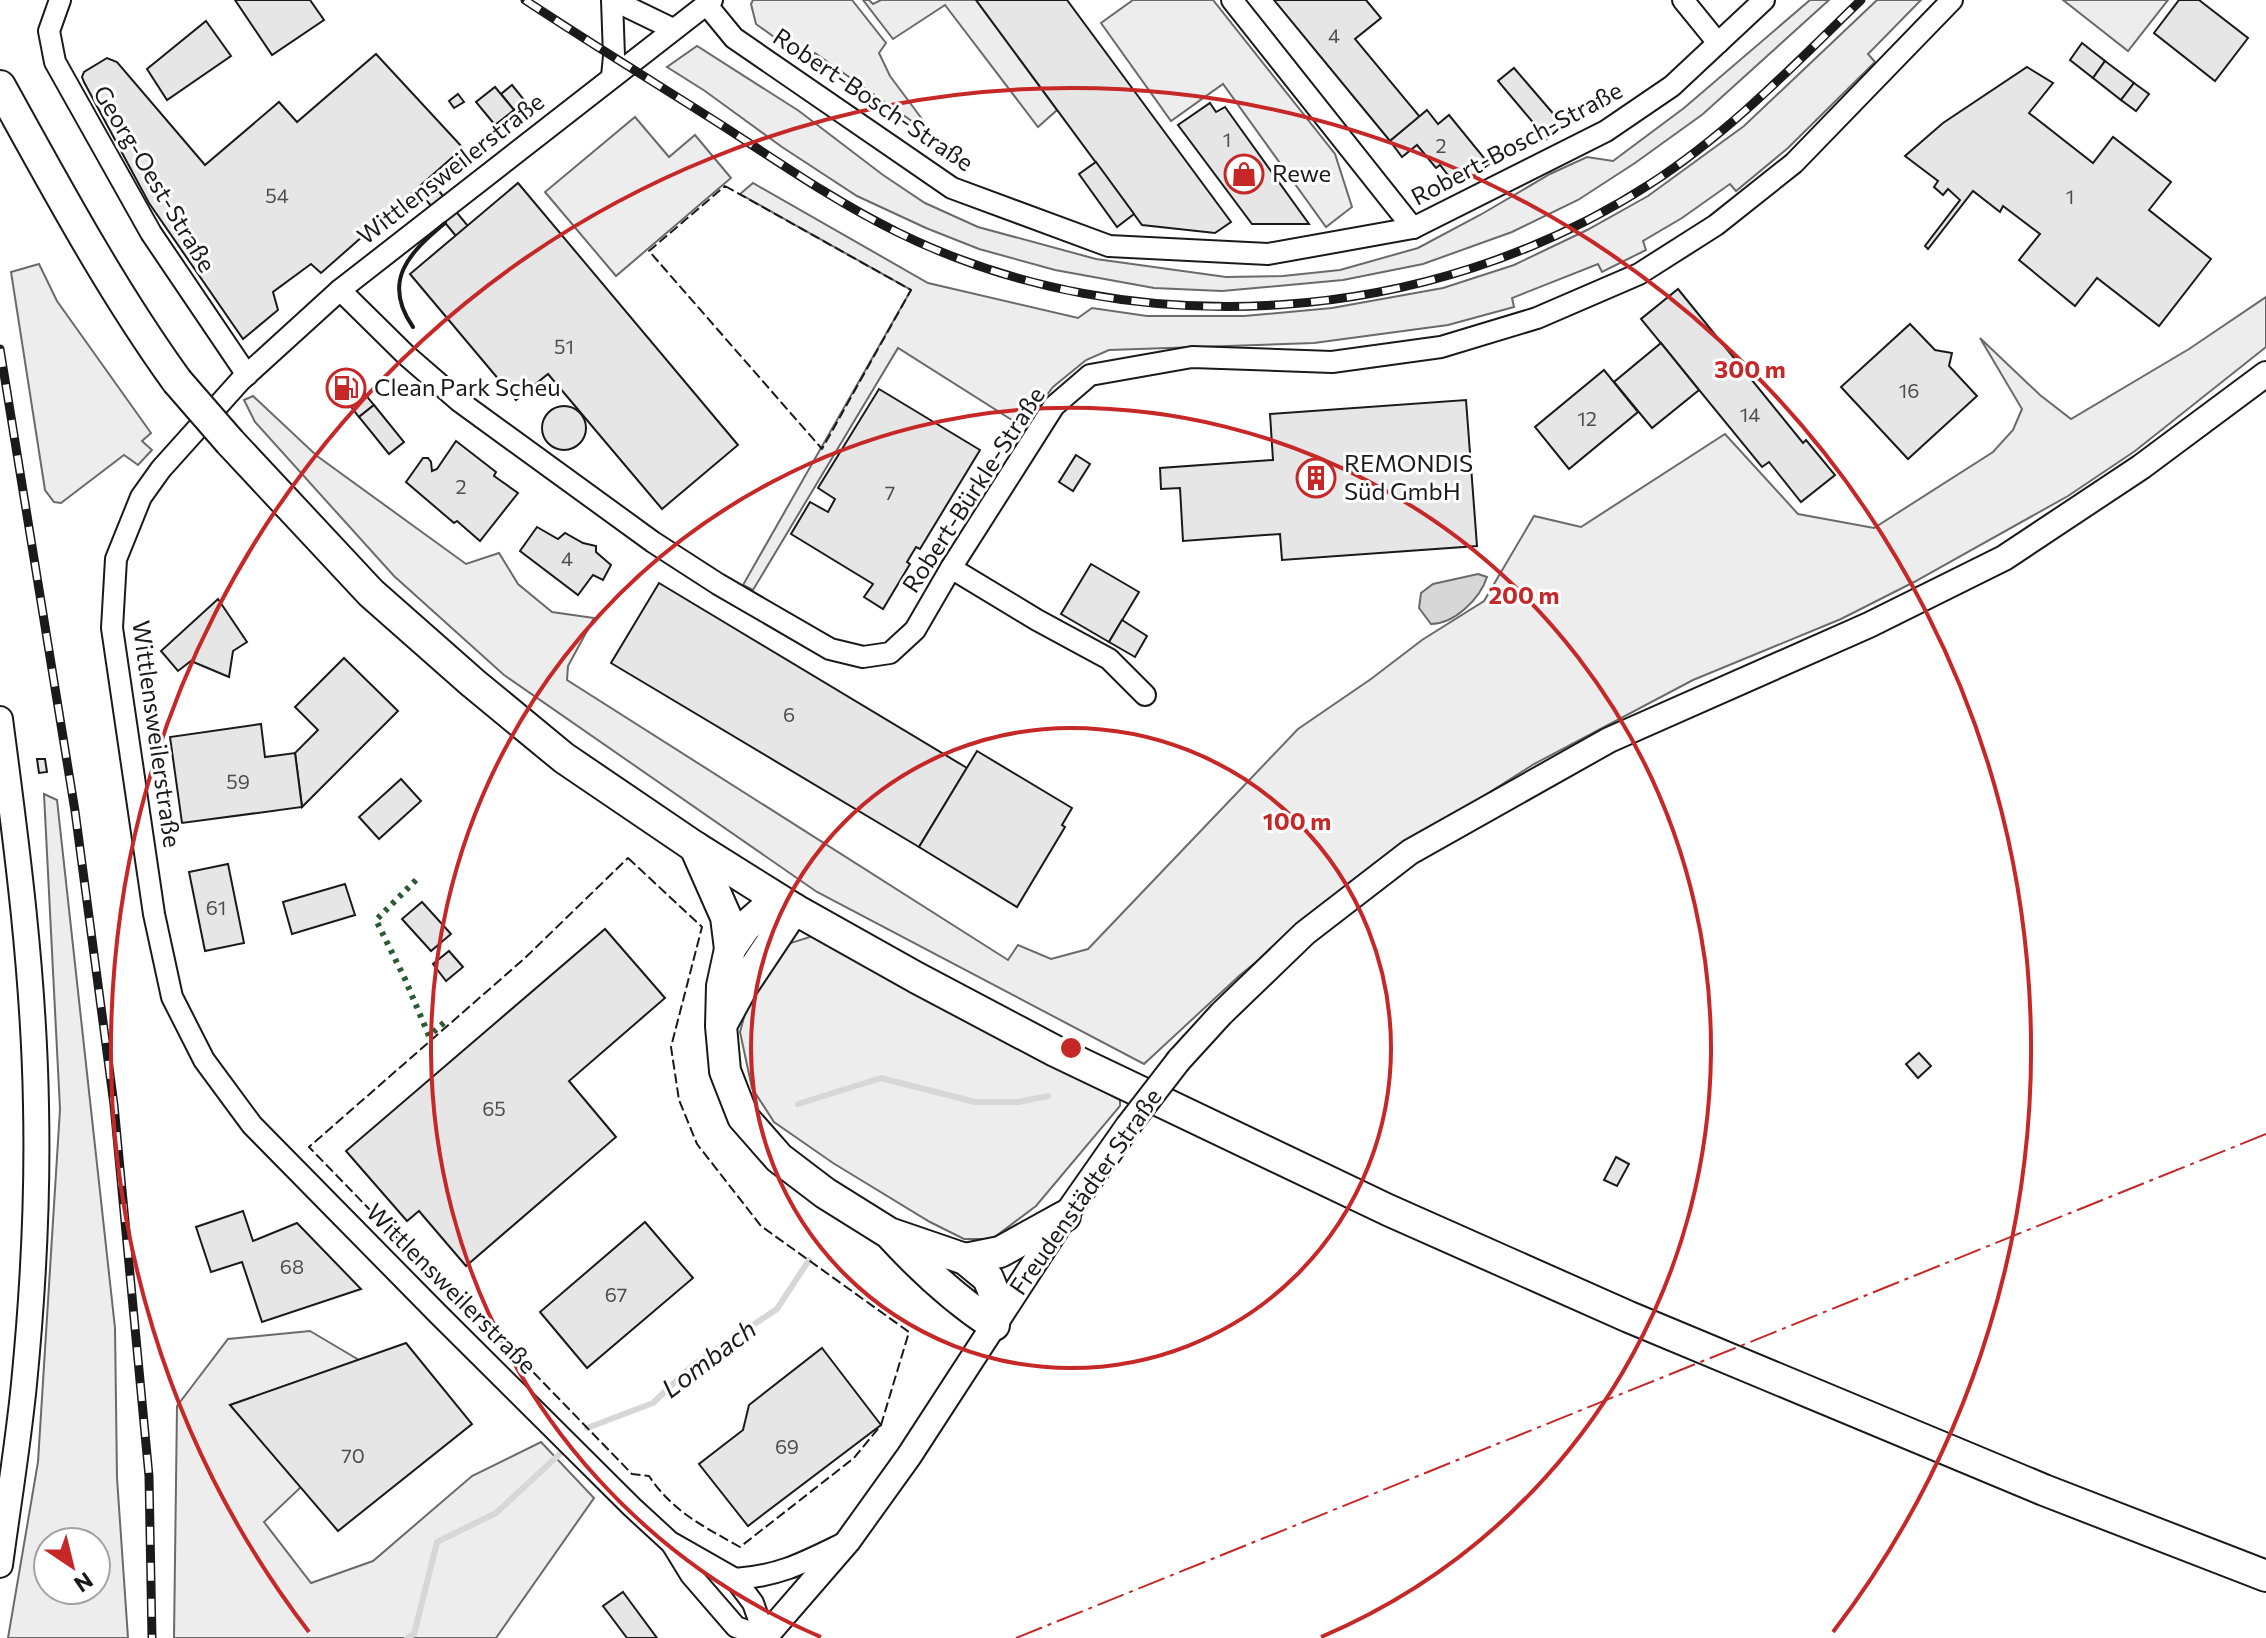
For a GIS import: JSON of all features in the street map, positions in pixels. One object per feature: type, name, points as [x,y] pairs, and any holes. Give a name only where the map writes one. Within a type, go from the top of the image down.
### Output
[{"type":"main road","points":[[0,86],[101,268],[142,332],[177,381],[230,442],[371,593],[473,683],[564,758],[695,847],[786,904],[1055,1051],[1388,1210],[1853,1412],[2266,1576]]},
{"type":"main road","points":[[695,847],[726,917],[730,949],[722,986],[721,1026],[725,1071],[743,1117],[779,1158],[825,1193],[889,1233],[965,1259],[988,1278],[996,1298],[994,1325],[922,1269],[889,1233]]},
{"type":"main road","points":[[730,949],[745,927],[786,904]]},
{"type":"main road","points":[[721,1026],[786,904]]},
{"type":"main road","points":[[965,1259],[1000,1252],[1065,1216]]},
{"type":"street","name":"Georg-Oest-Straße","points":[[60,0],[49,31],[55,62],[151,233],[247,375]]},
{"type":"street","points":[[612,77],[612,0],[673,29]]},
{"type":"street","points":[[1232,0],[1413,228]]},
{"type":"street","points":[[1683,0],[1718,43]]},
{"type":"street","name":"Robert-Bosch-Straße","points":[[709,2],[734,38],[952,188],[1109,246],[1268,254],[1413,228],[1606,131],[1672,86],[1764,0]]},
{"type":"street","name":"Robert-Bürkle-Straße","points":[[340,290],[406,355],[459,401],[679,559],[830,649],[863,657],[890,653],[915,630],[1054,406],[1090,375],[1192,357],[1332,362],[1441,347],[1537,318],[1639,274],[1716,225],[1794,163],[1952,0]]},
{"type":"street","name":"Wittlensweilerstraße","points":[[709,2],[340,290],[247,375],[161,469],[141,497],[116,559],[112,628],[154,914],[172,997],[204,1060],[252,1125],[447,1323],[670,1542],[691,1575],[736,1627],[764,1638]]},
{"type":"street","name":"Freudenstädter Straße","points":[[764,1638],[848,1541],[909,1456],[1065,1216],[1128,1126],[1179,1060],[1221,1014],[1305,933],[1410,852],[1609,740],[1869,625],[2004,558],[2141,467],[2266,374]]},
{"type":"street","points":[[951,568],[1109,659],[1145,695]]},
{"type":"street","points":[[0,719],[16,837],[30,988],[36,1105],[35,1232],[24,1386],[0,1565]]},
{"type":"street","points":[[735,1579],[779,1573],[848,1541]]},
{"type":"street","name":"Wittlensweilerstraße","points":[[670,1542],[735,1579],[753,1603],[764,1638]]},
{"type":"shaded area","points":[[753,0],[852,0],[886,43],[879,53],[890,76],[928,127],[923,129],[815,53],[807,61],[756,24],[751,4]]},
{"type":"shaded area","points":[[863,0],[873,4],[881,0],[976,0],[1057,110],[1038,127],[945,5],[893,39]]},
{"type":"shaded area","points":[[1133,0],[1213,0],[1335,154],[1352,207],[1326,227],[1223,84],[1171,121],[1101,23]]},
{"type":"shaded area","points":[[1810,0],[1829,0],[1703,114],[1578,200],[1512,232],[1423,264],[1343,280],[1222,291],[1154,288],[1055,270],[979,249],[926,228],[857,196],[667,67],[697,46],[799,111],[925,203],[978,227],[1096,259],[1226,277],[1283,276],[1340,270],[1418,248],[1550,174],[1587,157],[1613,161],[1684,108]]},
{"type":"shaded area","points":[[1877,0],[1921,0],[1868,54],[1875,62],[1788,148],[1736,191],[1730,184],[1643,241],[1646,250],[1602,272],[1598,264],[1512,298],[1514,307],[1448,325],[1314,343],[1109,350],[1086,360],[1053,387],[1023,427],[898,348],[753,590],[743,585],[911,290],[740,194],[753,183],[928,283],[1078,318],[1092,308],[1147,316],[1244,316],[1332,308],[1443,288],[1514,265],[1648,196],[1744,126]]},
{"type":"shaded area","points":[[2063,0],[2168,0],[2128,51]]},
{"type":"shaded area","points":[[635,117],[669,157],[695,135],[731,178],[616,276],[545,192]]},
{"type":"shaded area","points":[[39,264],[57,301],[151,433],[142,441],[152,450],[138,465],[124,455],[61,503],[54,502],[45,490],[11,272]]},
{"type":"shaded area","points":[[2266,297],[2266,347],[2135,451],[2068,496],[1914,582],[1841,619],[1693,680],[1534,764],[1375,865],[1239,976],[1144,1064],[817,892],[504,675],[394,576],[255,422],[244,400],[253,396],[317,456],[466,564],[499,553],[518,584],[552,612],[594,618],[568,666],[567,680],[1008,960],[1018,945],[1051,959],[1088,949],[1298,729],[1422,640],[1484,601],[1534,516],[1581,527],[1725,434],[1798,514],[1874,528],[1993,452],[2013,430],[2022,409],[1980,338],[2040,395],[2071,419],[2189,349]]},
{"type":"shaded area","points":[[1478,574],[1487,577],[1472,602],[1448,620],[1431,624],[1419,608],[1421,593],[1433,584]]},
{"type":"shaded area","points":[[44,794],[57,800],[115,1328],[117,1478],[128,1638],[8,1638],[38,1462],[60,1109]]},
{"type":"shaded area","points":[[816,935],[1120,1100],[1120,1106],[1036,1206],[992,1239],[964,1239],[833,1163],[774,1122],[752,1088],[740,1032],[747,1006],[781,946]]},
{"type":"shaded area","points":[[310,1331],[359,1360],[230,1405],[301,1487],[264,1522],[311,1583],[373,1561],[472,1476],[541,1442],[594,1498],[496,1638],[174,1638],[177,1406],[228,1339]]},
{"type":"building","points":[[235,0],[310,0],[324,20],[272,55]]},
{"type":"building","points":[[976,0],[1067,0],[1231,222],[1215,233],[1142,225]]},
{"type":"building","points":[[1274,0],[1366,0],[1381,18],[1355,39],[1420,117],[1390,141]]},
{"type":"building","points":[[2179,0],[2199,0],[2248,38],[2215,81],[2154,33]]},
{"type":"building","points":[[206,21],[231,56],[167,100],[147,69]]},
{"type":"building","points":[[2082,43],[2105,61],[2093,78],[2070,60]]},
{"type":"building","points":[[376,54],[463,148],[321,273],[311,264],[273,292],[278,310],[243,339],[149,203],[84,82],[84,72],[107,58],[117,62],[205,165],[279,102],[297,122]]},
{"type":"building","points":[[2105,61],[2134,83],[2121,100],[2093,78]]},
{"type":"building","points":[[2027,67],[2053,83],[2029,113],[2093,163],[2113,137],[2171,182],[2149,210],[2211,259],[2159,326],[2097,278],[2075,306],[2019,260],[2040,234],[2003,206],[2000,212],[1973,191],[1928,249],[1925,246],[1960,200],[1948,189],[1943,195],[1934,187],[1938,181],[1905,156],[1943,123]]},
{"type":"building","points":[[1514,68],[1563,125],[1547,139],[1498,81]]},
{"type":"building","points":[[2134,83],[2149,94],[2136,111],[2121,100]]},
{"type":"building","points":[[512,85],[525,101],[514,110],[501,94]]},
{"type":"building","points":[[495,87],[514,110],[495,125],[476,102]]},
{"type":"building","points":[[458,94],[464,102],[454,108],[449,101]]},
{"type":"building","name":"Rewe","points":[[1210,103],[1216,112],[1225,107],[1309,224],[1252,224],[1178,125]]},
{"type":"building","points":[[1427,110],[1438,124],[1449,115],[1489,164],[1470,179],[1466,175],[1455,184],[1440,165],[1436,168],[1417,145],[1402,157],[1390,141]]},
{"type":"building","points":[[1096,162],[1134,214],[1117,227],[1079,174]]},
{"type":"building","points":[[429,179],[468,226],[456,236],[417,189]]},
{"type":"building","points":[[518,183],[738,445],[662,509],[548,374],[516,400],[410,274]]},
{"type":"building","points":[[1678,289],[1803,443],[1806,440],[1835,475],[1801,502],[1769,462],[1762,467],[1641,319]]},
{"type":"building","points":[[1910,324],[1935,350],[1952,353],[1949,366],[1977,396],[1908,459],[1841,387]]},
{"type":"building","points":[[1661,343],[1699,390],[1652,428],[1614,382]]},
{"type":"building","points":[[1604,370],[1638,412],[1569,469],[1535,427]]},
{"type":"building","points":[[346,371],[374,405],[359,417],[332,382]]},
{"type":"building","points":[[879,389],[980,450],[920,549],[916,547],[907,562],[910,564],[883,609],[864,597],[873,584],[791,534],[810,502],[828,512],[835,499],[818,488]]},
{"type":"building","name":"REMONDIS Süd GmbH","points":[[1466,400],[1477,546],[1282,560],[1280,534],[1183,541],[1180,488],[1161,489],[1160,468],[1273,460],[1270,414]]},
{"type":"building","points":[[374,405],[404,442],[389,454],[359,417]]},
{"type":"building","points":[[564,406],[579,413],[586,428],[579,443],[564,450],[549,443],[542,428],[549,413]]},
{"type":"building","points":[[456,441],[518,493],[480,541],[406,482],[423,458],[431,462],[432,471],[437,469]]},
{"type":"building","points":[[1076,455],[1090,464],[1073,491],[1059,482]]},
{"type":"building","points":[[537,527],[558,539],[565,533],[596,546],[596,552],[611,565],[603,580],[593,575],[578,595],[520,551]]},
{"type":"building","points":[[1091,564],[1139,592],[1109,642],[1061,614]]},
{"type":"building","points":[[659,583],[967,768],[919,847],[611,663]]},
{"type":"building","points":[[218,599],[247,642],[233,651],[229,677],[191,661],[178,671],[161,651]]},
{"type":"building","points":[[1122,620],[1147,636],[1135,657],[1109,642]]},
{"type":"building","points":[[344,658],[398,711],[302,807],[295,753],[318,730],[295,707]]},
{"type":"building","points":[[261,724],[265,757],[295,753],[302,807],[182,823],[170,737]]},
{"type":"building","points":[[977,751],[1072,808],[1062,825],[1065,827],[1017,907],[919,847]]},
{"type":"building","points":[[37,759],[45,759],[47,772],[39,773]]},
{"type":"building","points":[[401,779],[421,801],[379,839],[359,817]]},
{"type":"building","points":[[228,864],[244,943],[205,951],[189,872]]},
{"type":"building","points":[[345,884],[355,915],[292,934],[283,902]]},
{"type":"building","points":[[422,902],[451,934],[431,951],[402,919]]},
{"type":"building","points":[[605,929],[665,998],[569,1081],[616,1137],[466,1266],[419,1211],[407,1221],[346,1151]]},
{"type":"building","points":[[449,951],[463,967],[446,981],[433,964]]},
{"type":"building","points":[[1919,1053],[1931,1066],[1918,1078],[1906,1064]]},
{"type":"building","points":[[1616,1157],[1629,1164],[1617,1186],[1604,1180]]},
{"type":"building","points":[[243,1211],[253,1241],[297,1223],[361,1289],[262,1322],[242,1262],[211,1272],[196,1227]]},
{"type":"building","points":[[645,1222],[693,1278],[587,1368],[540,1312]]},
{"type":"building","points":[[406,1343],[472,1424],[338,1531],[230,1405]]},
{"type":"building","points":[[822,1348],[881,1425],[748,1526],[699,1464],[743,1430],[749,1405]]},
{"type":"building","points":[[623,1592],[657,1638],[627,1638],[603,1606]]},
{"type":"waterway","name":"Lombach","points":[[798,1104],[881,1078],[975,1102],[1018,1102],[1048,1096]]},
{"type":"waterway","name":"Lombach","points":[[587,1428],[653,1403],[693,1365],[777,1309],[809,1260]]},
{"type":"waterway","name":"Lombach","points":[[407,1638],[414,1634],[437,1542],[496,1513],[562,1452]]},
{"type":"railway","points":[[525,0],[808,182],[897,232],[988,269],[1083,293],[1181,305],[1280,305],[1378,292],[1473,268],[1564,232],[1650,184],[1707,143],[1861,0]]},
{"type":"railway","points":[[0,349],[75,811],[114,1105],[149,1476],[152,1638]]},
{"type":"hedge","points":[[416,880],[376,920],[429,1036],[447,1020]]},
{"type":"fence","points":[[725,186],[911,290],[822,449],[649,251],[725,186]]},
{"type":"fence","points":[[628,858],[702,927],[671,1047],[679,1100],[697,1144],[761,1226],[909,1332],[881,1425],[854,1458],[740,1547],[679,1509],[649,1476],[632,1474],[309,1147],[525,958],[628,858]]},
{"type":"wall","points":[[413,327],[399,296],[400,282],[404,269],[420,245],[445,223]]},
{"type":"power","points":[[1016,1638],[2266,1134]]},
{"type":"place","name":"Rewe","points":[[1244,174]]},
{"type":"place","name":"Clean Park Scheu","points":[[346,388]]},
{"type":"place","name":"REMONDIS Süd GmbH","points":[[1316,478]]}]
